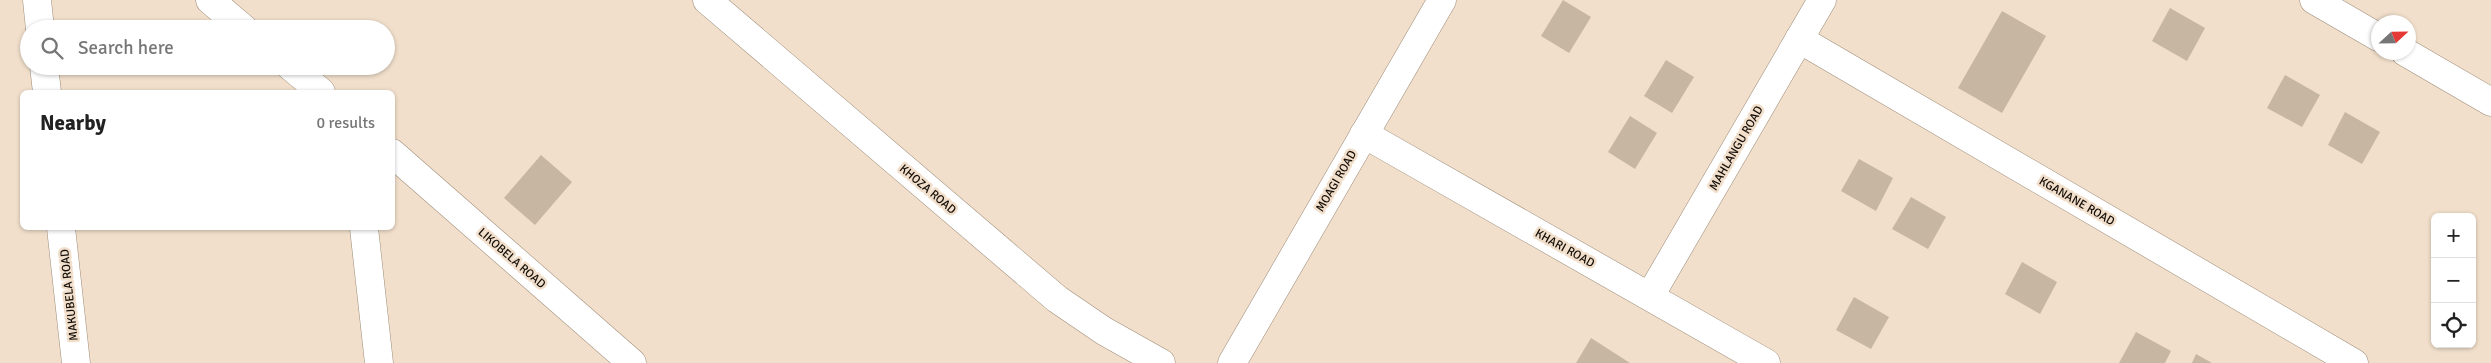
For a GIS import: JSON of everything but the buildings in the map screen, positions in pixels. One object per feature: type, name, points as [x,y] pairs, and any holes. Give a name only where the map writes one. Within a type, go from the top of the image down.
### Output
[{"type":"street","points":[[38,0],[39,20]]},
{"type":"street","points":[[210,0],[233,20]]},
{"type":"street","name":"KHOZA ROAD","points":[[707,0],[1057,299],[1104,331],[1161,363]]},
{"type":"street","name":"MOAGI ROAD","points":[[1232,363],[1442,0]]},
{"type":"street","name":"MAHLANGU ROAD","points":[[1650,296],[1822,0]]},
{"type":"street","points":[[2314,0],[2371,33]]},
{"type":"street","name":"KGANANE ROAD","points":[[1799,39],[2354,363]]},
{"type":"street","points":[[2416,58],[2491,102]]},
{"type":"street","points":[[45,75],[47,90]]},
{"type":"street","points":[[301,75],[319,90]]},
{"type":"street","name":"KHARI ROAD","points":[[1364,134],[1766,363]]},
{"type":"street","name":"LIKOBELA ROAD","points":[[395,156],[632,363]]},
{"type":"street","name":"MAKUBELA ROAD","points":[[62,230],[76,363]]},
{"type":"street","points":[[364,230],[379,363]]}]
